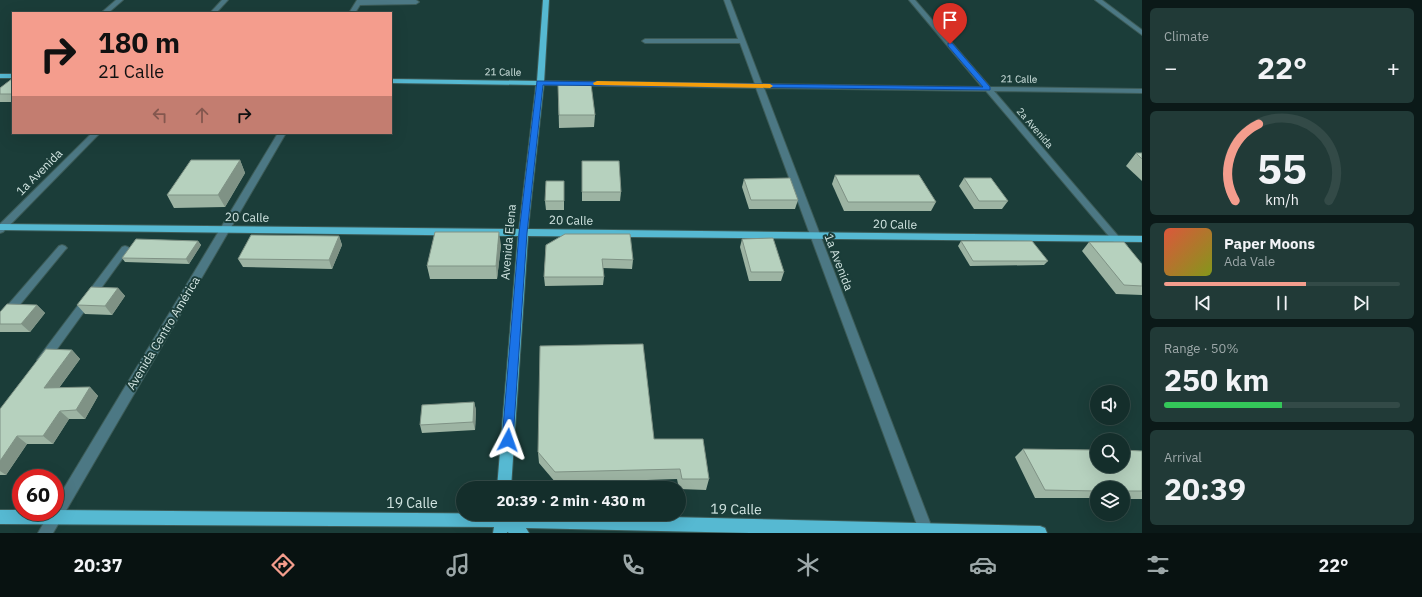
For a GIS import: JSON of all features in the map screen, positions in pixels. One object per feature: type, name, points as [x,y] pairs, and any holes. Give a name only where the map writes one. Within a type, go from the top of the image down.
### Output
[{"type":"main road","name":"Avenida Elena","points":[[505,481],[523,233],[540,83],[546,0]]},
{"type":"main road","points":[[0,76],[12,76]]},
{"type":"main road","name":"21 Calle","points":[[392,81],[540,83]]},
{"type":"main road","name":"20 Calle","points":[[1,228],[1142,239]]},
{"type":"main road","name":"19 Calle","points":[[0,517],[12,517]]},
{"type":"main road","name":"19 Calle","points":[[64,517],[501,522],[927,532],[1040,533]]},
{"type":"main road","points":[[501,522],[522,533]]},
{"type":"street","points":[[105,12],[120,0]]},
{"type":"street","points":[[213,12],[225,0]]},
{"type":"street","name":"1a Avenida","points":[[727,0],[927,532]]},
{"type":"street","name":"2a Avenida","points":[[912,0],[1126,251]]},
{"type":"street","points":[[1098,0],[1142,33]]},
{"type":"street","points":[[353,12],[359,1],[416,2]]},
{"type":"street","points":[[645,41],[742,41]]},
{"type":"street","name":"21 Calle","points":[[540,83],[1142,91]]},
{"type":"street","name":"1a Avenida","points":[[1,228],[95,134]]},
{"type":"street","name":"Avenida Centro América","points":[[64,500],[281,134]]},
{"type":"street","points":[[0,322],[62,248]]},
{"type":"street","points":[[37,368],[125,249]]},
{"type":"street","name":"Avenida Centro América","points":[[45,533],[52,521]]},
{"type":"building","points":[[12,79],[12,94],[0,94],[0,88]]},
{"type":"building","points":[[591,84],[595,115],[559,115],[558,85]]},
{"type":"building","points":[[1136,153],[1142,153],[1142,159]]},
{"type":"building","points":[[191,160],[240,160],[218,195],[167,195]]},
{"type":"building","points":[[582,161],[619,161],[621,192],[582,192]]},
{"type":"building","points":[[835,175],[919,175],[936,202],[848,202]]},
{"type":"building","points":[[790,178],[798,200],[751,200],[744,179]]},
{"type":"building","points":[[964,178],[991,178],[1008,201],[979,201]]},
{"type":"building","points":[[546,181],[564,181],[564,201],[545,201]]},
{"type":"building","points":[[435,232],[499,232],[496,266],[427,266]]},
{"type":"building","points":[[565,234],[630,234],[633,260],[602,259],[604,277],[544,277],[546,245]]},
{"type":"building","points":[[251,235],[339,236],[329,260],[238,259]]},
{"type":"building","points":[[773,238],[784,272],[751,272],[742,239]]},
{"type":"building","points":[[136,239],[198,241],[186,259],[122,258]]},
{"type":"building","points":[[961,241],[1032,241],[1048,261],[973,261]]},
{"type":"building","points":[[1089,242],[1124,242],[1142,264],[1142,286],[1124,285]]},
{"type":"building","points":[[91,287],[118,288],[105,306],[77,305]]},
{"type":"building","points":[[7,304],[37,305],[21,324],[0,324],[0,312]]},
{"type":"building","points":[[643,344],[654,439],[703,439],[709,479],[682,479],[680,469],[555,472],[538,452],[540,346]]},
{"type":"building","points":[[46,349],[72,350],[44,388],[90,387],[76,410],[60,411],[43,436],[17,436],[0,461],[0,409]]},
{"type":"building","points":[[474,402],[473,422],[420,425],[422,405]]},
{"type":"building","points":[[1023,449],[1090,450],[1090,473],[1130,473],[1130,450],[1142,451],[1142,491],[1130,491],[1130,481],[1090,481],[1090,491],[1045,490]]},
{"type":"slow traffic","points":[[597,83],[770,86]]},
{"type":"route","points":[[508,440],[523,233],[540,83],[988,89],[950,44]]}]
